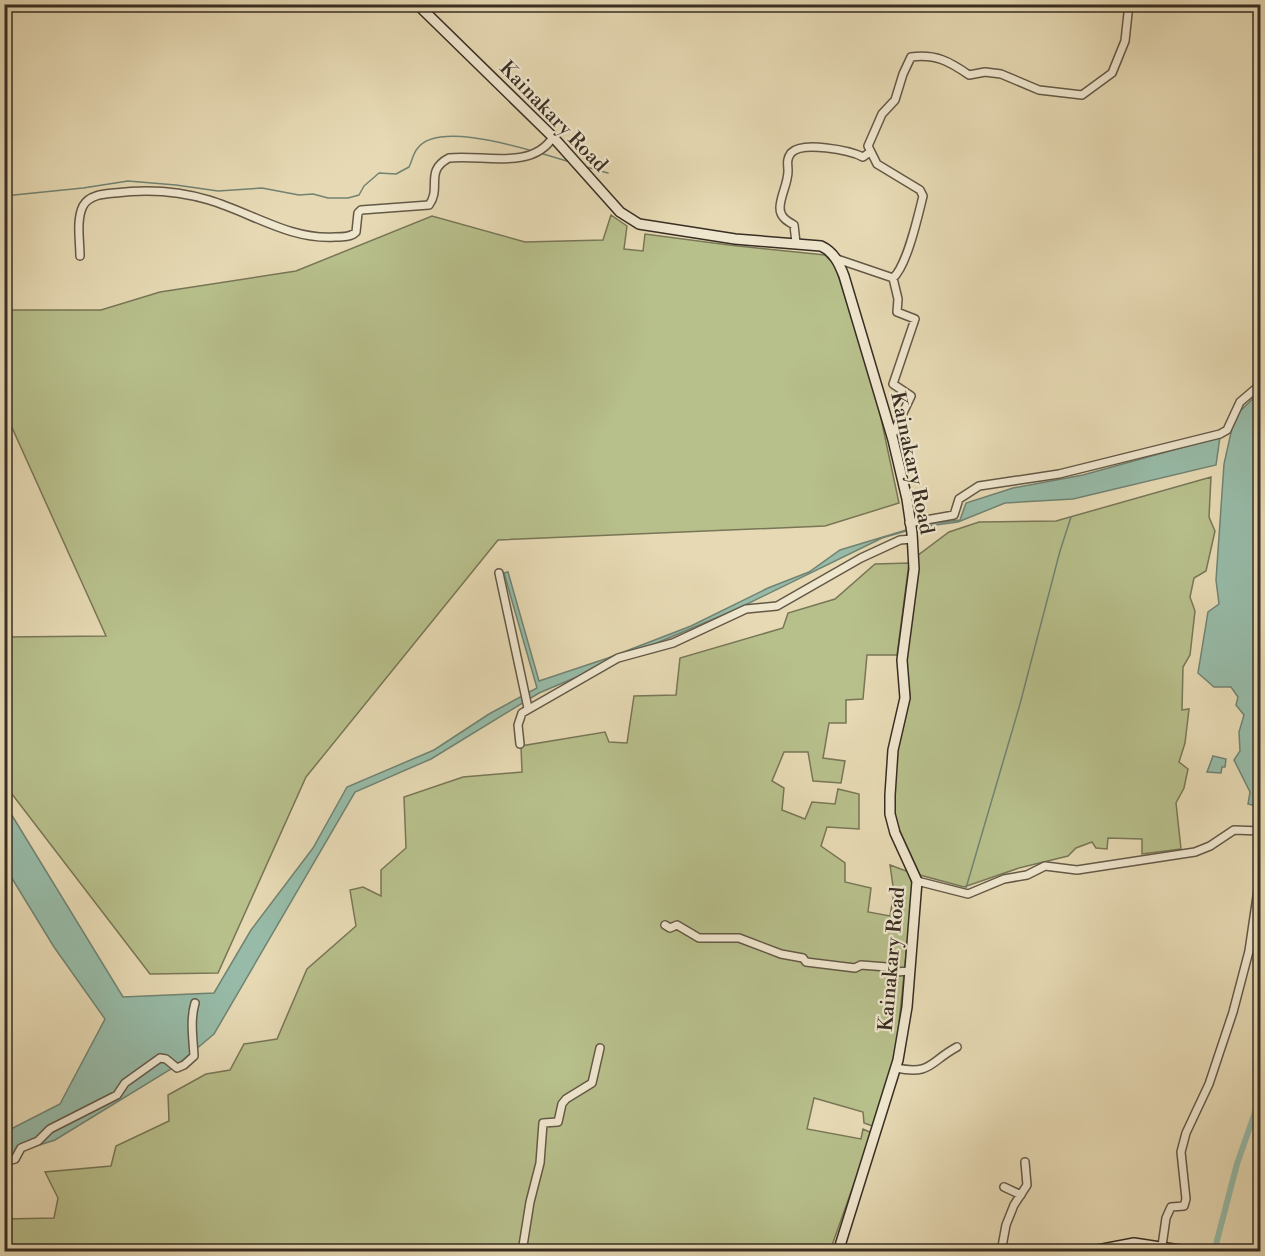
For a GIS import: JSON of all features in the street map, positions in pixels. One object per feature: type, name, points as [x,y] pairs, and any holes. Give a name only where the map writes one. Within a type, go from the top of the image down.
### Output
[{"type":"main road","name":"Kainakary Road","points":[[417,4],[554,139],[620,212],[639,224],[735,239],[821,246],[837,259],[867,349],[892,436],[907,499],[911,530],[914,569],[902,660],[905,698],[893,750],[890,814],[895,833],[917,881],[903,1034],[896,1068],[838,1251]]},
{"type":"main road","points":[[1087,1251],[1134,1242],[1193,1251]]},
{"type":"street","points":[[892,278],[898,273],[905,256],[923,196],[920,190],[877,164],[868,146],[882,114],[895,100],[911,57],[930,55],[953,64],[969,75],[985,72],[1001,74],[1039,90],[1082,95],[1112,73],[1125,41],[1129,4]]},
{"type":"street","points":[[80,256],[81,210],[86,201],[100,195],[138,190],[177,194],[209,200],[291,232],[325,238],[342,237],[356,233],[358,213],[361,210],[429,205],[433,200],[437,168],[449,158],[521,158],[534,153],[554,139]]},
{"type":"street","points":[[796,243],[794,225],[784,218],[780,209],[788,173],[787,161],[792,152],[805,146],[854,152],[862,157],[870,152]]},
{"type":"street","points":[[837,259],[892,278]]},
{"type":"street","points":[[892,278],[898,299],[897,312],[915,319],[893,384],[911,396],[892,436]]},
{"type":"street","points":[[520,744],[519,718],[522,713],[618,658],[673,643],[746,609],[777,606],[861,558],[900,540],[911,530],[954,515],[958,499],[979,486],[1059,474],[1106,464],[1220,434],[1227,430],[1240,402],[1260,385]]},
{"type":"street","points":[[499,573],[528,708]]},
{"type":"street","points":[[917,881],[968,894],[1005,879],[1027,875],[1045,866],[1077,870],[1185,854],[1209,846],[1234,830],[1260,831]]},
{"type":"street","points":[[1162,1246],[1166,1218],[1172,1207],[1184,1206],[1186,1199],[1181,1152],[1186,1133],[1209,1084],[1233,1012],[1249,951],[1260,876]]},
{"type":"street","points":[[665,925],[670,928],[678,925],[699,938],[739,938],[781,954],[803,958],[806,962],[855,968],[859,965],[887,967],[896,972],[910,971]]},
{"type":"street","points":[[4,1162],[15,1159],[21,1148],[38,1141],[50,1129],[117,1095],[121,1087],[131,1078],[160,1058],[166,1059],[177,1068],[187,1063],[194,1056],[195,1040],[192,1030],[195,1003]]},
{"type":"street","points":[[896,1068],[919,1071],[931,1066],[947,1052],[957,1047]]},
{"type":"street","points":[[522,1251],[528,1210],[540,1163],[543,1123],[558,1122],[564,1102],[592,1083],[600,1048]]},
{"type":"street","points":[[1001,1251],[1006,1225],[1028,1181],[1024,1168],[1025,1162]]},
{"type":"street","points":[[1004,1187],[1021,1195]]},
{"type":"shaded area","points":[[611,215],[627,226],[624,249],[643,251],[645,234],[825,255],[835,265],[876,395],[899,503],[825,526],[498,540],[306,777],[218,973],[150,974],[5,785],[5,637],[106,636],[5,412],[5,310],[101,310],[160,292],[296,271],[432,216],[525,242],[603,240]]},
{"type":"shaded area","points":[[1260,392],[1260,807],[1248,804],[1250,792],[1234,760],[1240,751],[1239,732],[1244,715],[1236,705],[1238,697],[1231,687],[1214,687],[1198,673],[1208,612],[1219,604],[1216,580],[1224,464],[1232,428],[1239,412]]},
{"type":"shaded area","points":[[1220,437],[1216,465],[1073,499],[1005,503],[958,522],[920,527],[882,538],[737,609],[539,693],[431,759],[355,792],[214,1034],[176,1066],[55,1140],[5,1156],[5,1132],[60,1104],[105,1019],[54,947],[5,867],[5,804],[123,997],[214,993],[251,930],[313,848],[347,787],[434,750],[489,714],[537,688],[504,573],[508,572],[539,681],[608,658],[691,626],[768,588],[809,572],[840,550],[926,524],[960,520],[966,503],[1013,488],[1083,475]]},
{"type":"shaded area","points":[[1211,477],[1209,517],[1215,531],[1206,571],[1194,578],[1190,597],[1195,611],[1190,655],[1183,667],[1182,710],[1189,709],[1185,743],[1179,762],[1188,769],[1184,788],[1176,803],[1181,849],[1142,854],[1142,839],[1108,838],[1107,849],[1096,848],[1092,842],[1076,848],[1068,856],[1019,868],[964,887],[920,875],[898,827],[894,811],[894,778],[898,742],[910,697],[905,658],[917,556],[949,532],[979,522],[1056,521]]},
{"type":"shaded area","points":[[909,563],[897,655],[867,655],[863,699],[846,700],[846,723],[829,723],[823,758],[845,761],[841,783],[813,781],[808,752],[784,752],[772,781],[784,788],[782,810],[805,819],[812,802],[835,804],[838,789],[859,794],[859,829],[827,827],[821,846],[845,863],[845,882],[871,888],[868,912],[890,916],[894,893],[890,865],[909,872],[913,888],[896,1052],[875,1127],[864,1123],[863,1112],[814,1098],[807,1129],[861,1139],[863,1129],[872,1133],[830,1251],[5,1252],[4,1219],[54,1218],[58,1198],[45,1172],[111,1166],[116,1146],[169,1121],[168,1095],[206,1074],[230,1070],[244,1044],[277,1039],[307,969],[356,926],[350,890],[363,887],[381,896],[381,870],[406,848],[404,797],[463,777],[522,772],[521,746],[605,732],[609,742],[627,743],[634,696],[676,695],[680,658],[783,628],[788,613],[835,599],[875,564]]},
{"type":"shaded area","points":[[1213,756],[1226,759],[1221,773],[1207,772]]},
{"type":"waterway","points":[[4,196],[128,181],[218,191],[262,188],[299,195],[313,194],[328,198],[348,198],[359,195],[364,186],[379,173],[396,174],[409,167],[417,149],[426,141],[439,137],[455,136],[490,140],[533,151]]},
{"type":"waterway","points":[[540,153],[570,162]]},
{"type":"waterway","points":[[586,167],[608,173]]},
{"type":"waterway","points":[[966,888],[1020,704],[1071,517]]},
{"type":"waterway","points":[[1214,1252],[1237,1164],[1260,1098]]}]
